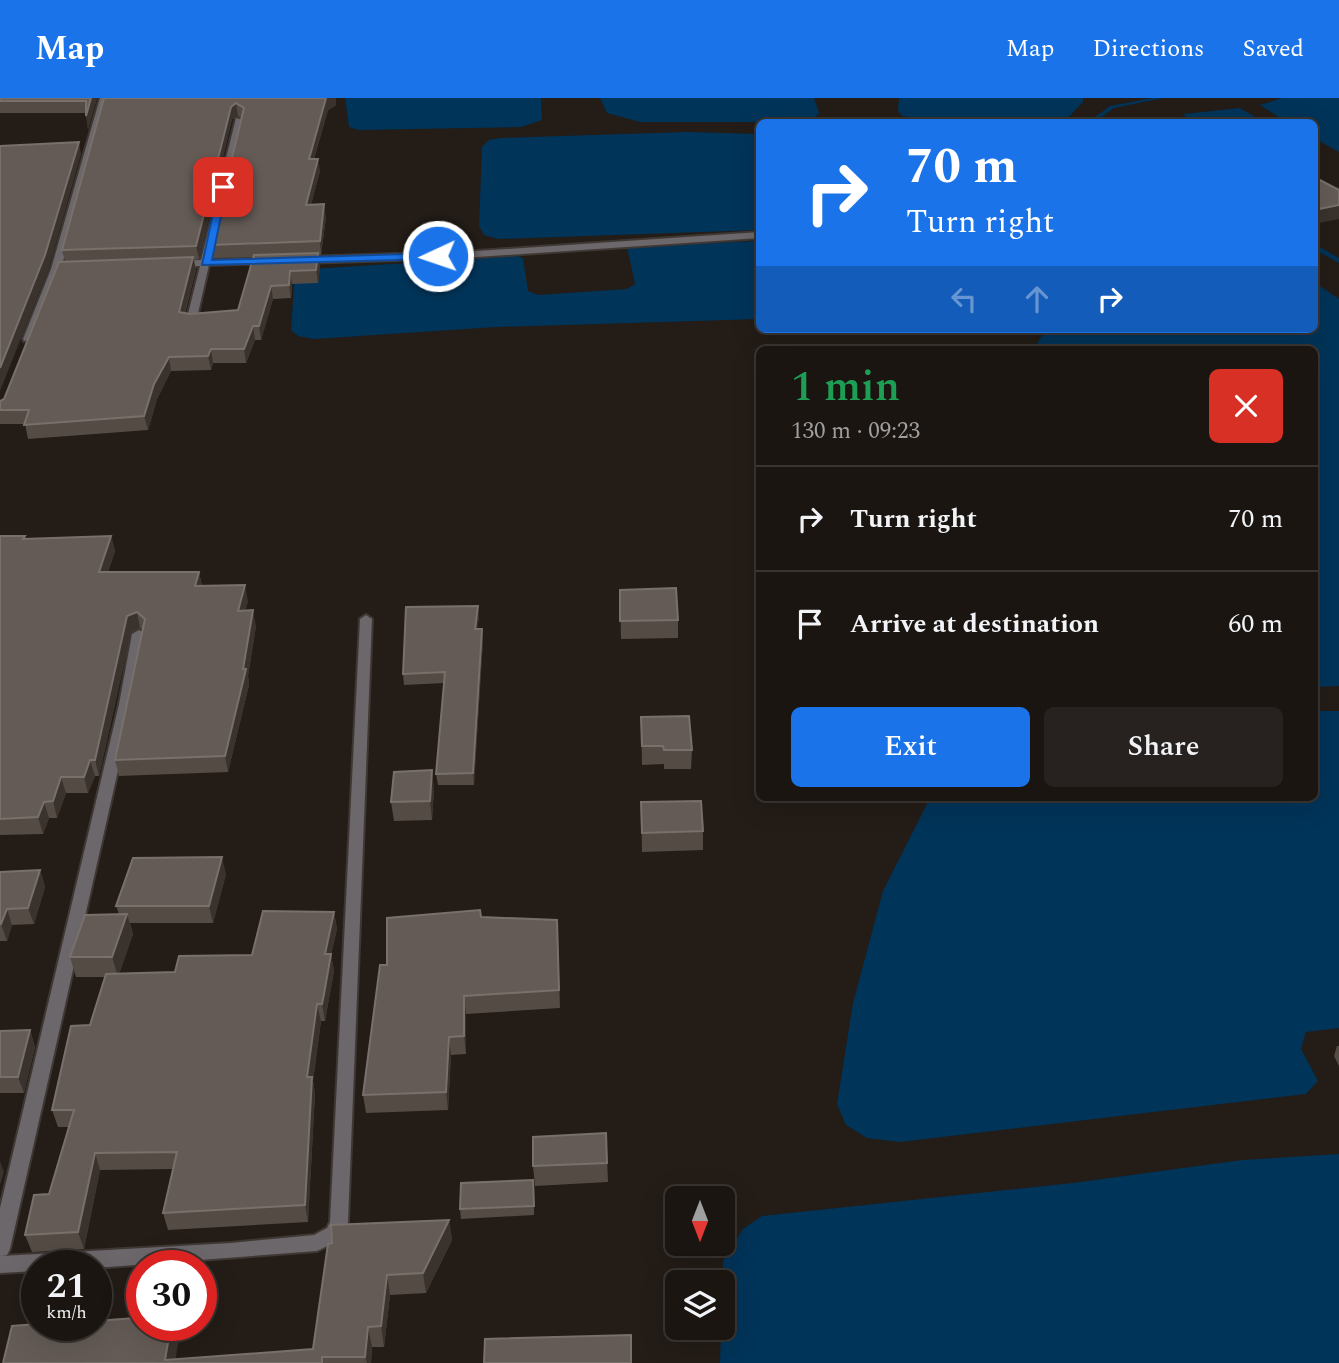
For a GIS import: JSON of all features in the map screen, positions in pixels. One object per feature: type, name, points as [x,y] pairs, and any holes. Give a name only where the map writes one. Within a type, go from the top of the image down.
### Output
[{"type":"street","points":[[23,353],[56,268],[104,98]]},
{"type":"street","points":[[191,321],[239,120]]},
{"type":"street","points":[[289,260],[462,255],[756,235]]},
{"type":"street","points":[[165,264],[277,260]]},
{"type":"street","points":[[56,268],[69,268]]},
{"type":"street","points":[[0,1265],[256,1249],[317,1243],[335,1233],[339,1222],[351,985],[366,619]]},
{"type":"street","points":[[0,1249],[126,704],[139,634]]},
{"type":"water","points":[[345,98],[541,98],[542,120],[521,127],[359,130],[349,127]]},
{"type":"water","points":[[600,98],[814,98],[819,113],[811,119],[756,119],[756,122],[640,122],[607,113]]},
{"type":"water","points":[[899,98],[1083,98],[1083,102],[1067,119],[924,119],[902,116],[898,111]]},
{"type":"water","points":[[1282,98],[1339,98],[1339,152],[1318,140],[1318,119],[1281,119],[1260,105]]},
{"type":"water","points":[[1240,108],[1259,119],[1188,119],[1183,114]]},
{"type":"water","points":[[687,132],[756,134],[756,230],[498,239],[484,235],[479,226],[482,147],[489,140]]},
{"type":"water","points":[[756,241],[756,319],[496,327],[314,339],[298,336],[291,330],[295,270],[516,256],[523,258],[528,291],[538,295],[627,289],[635,284],[627,247]]},
{"type":"water","points":[[1318,285],[1339,299],[1339,686],[1318,687],[1318,346],[1036,346],[1043,333],[1318,333]]},
{"type":"water","points":[[1318,711],[1339,711],[1339,1028],[1306,1032],[1301,1049],[1318,1081],[1306,1094],[900,1142],[867,1138],[846,1125],[837,1104],[853,1003],[883,891],[928,801],[1318,801]]},
{"type":"water","points":[[1339,1154],[1339,1363],[720,1363],[721,1340],[735,1340],[735,1270],[723,1270],[723,1261],[726,1256],[735,1256],[735,1242],[743,1229],[762,1216],[1073,1183],[1242,1160]]},
{"type":"building","points":[[0,98],[91,98],[86,116],[86,101],[0,101]]},
{"type":"building","points":[[104,98],[326,98],[309,159],[318,159],[306,205],[324,204],[320,241],[211,245],[244,108],[236,103],[231,107],[196,246],[62,250]]},
{"type":"building","points":[[79,142],[45,255],[0,368],[0,146]]},
{"type":"building","points":[[1318,179],[1339,190],[1339,205],[1318,209]]},
{"type":"building","points":[[318,253],[316,270],[290,271],[289,285],[271,286],[259,326],[253,326],[244,349],[211,349],[208,356],[169,357],[154,384],[144,416],[24,425],[29,410],[0,410],[0,401],[4,399],[59,262],[193,257],[179,312],[190,314],[238,310],[254,255]]},
{"type":"building","points":[[0,536],[25,536],[23,539],[111,536],[99,572],[199,572],[195,586],[245,585],[238,611],[253,610],[243,669],[246,669],[225,756],[115,760],[145,619],[137,612],[127,616],[95,760],[90,760],[84,777],[61,777],[53,801],[44,802],[38,817],[0,819]]},
{"type":"building","points":[[676,588],[678,620],[620,621],[620,590]]},
{"type":"building","points":[[478,606],[475,629],[482,629],[473,773],[436,774],[445,672],[403,674],[406,607]]},
{"type":"building","points":[[689,716],[692,750],[664,750],[663,746],[642,746],[641,717]]},
{"type":"building","points":[[432,770],[430,801],[391,802],[394,772]]},
{"type":"building","points":[[701,801],[703,831],[642,833],[641,802]]},
{"type":"building","points":[[222,857],[209,906],[116,906],[133,858]]},
{"type":"building","points":[[40,870],[28,908],[7,909],[0,924],[0,872]]},
{"type":"building","points":[[480,910],[481,917],[557,920],[559,990],[464,996],[464,1036],[449,1037],[446,1092],[363,1095],[380,965],[387,965],[387,918]]},
{"type":"building","points":[[263,911],[334,912],[325,954],[331,954],[322,1004],[317,1004],[307,1077],[312,1077],[305,1205],[163,1213],[177,1152],[95,1153],[78,1232],[25,1235],[34,1195],[49,1194],[74,1110],[52,1110],[71,1026],[90,1025],[106,974],[175,972],[179,956],[252,955]]},
{"type":"building","points":[[127,914],[112,957],[70,957],[85,915]]},
{"type":"building","points":[[30,1030],[18,1077],[0,1077],[0,1031]]},
{"type":"building","points":[[606,1133],[607,1163],[533,1166],[533,1137]]},
{"type":"building","points":[[533,1180],[534,1206],[460,1209],[461,1183]]},
{"type":"building","points":[[449,1220],[423,1273],[387,1275],[381,1326],[368,1327],[365,1357],[322,1357],[322,1363],[3,1363],[12,1326],[21,1325],[21,1341],[112,1341],[112,1320],[126,1319],[126,1341],[168,1341],[165,1360],[313,1349],[328,1244],[332,1243],[331,1225]]},
{"type":"building","points":[[631,1335],[631,1363],[484,1363],[485,1339]]},
{"type":"waterway","points":[[1095,119],[1112,107],[1160,98]]},
{"type":"waterway","points":[[1318,248],[1339,261]]},
{"type":"route","points":[[223,187],[206,263],[438,256]]}]
